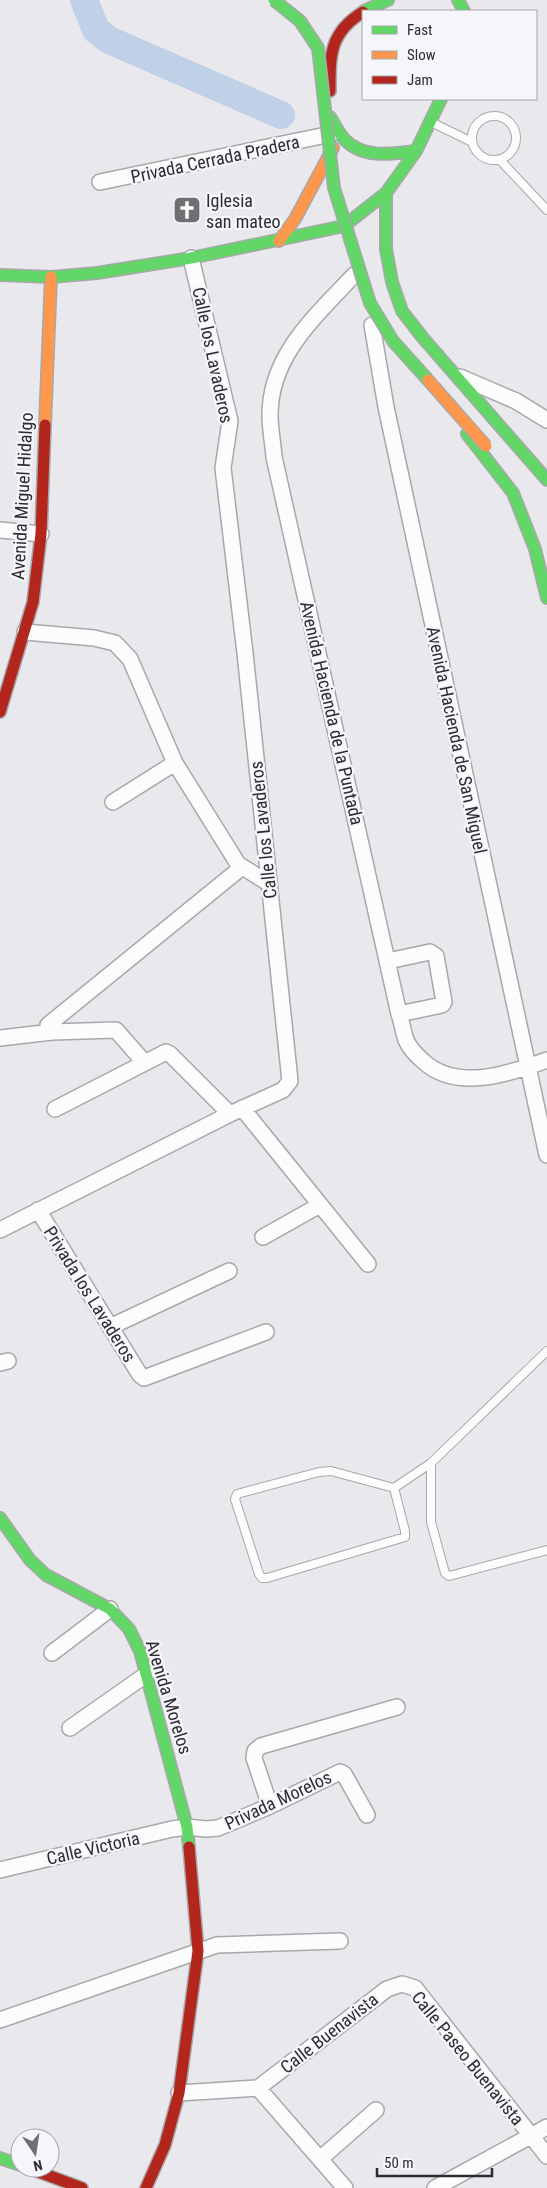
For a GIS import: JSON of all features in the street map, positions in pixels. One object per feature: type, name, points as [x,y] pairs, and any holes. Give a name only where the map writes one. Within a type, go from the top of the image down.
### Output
[{"type":"main road","points":[[267,0],[294,14],[307,25],[330,54]]},
{"type":"main road","points":[[274,0],[288,8],[307,27],[318,48],[334,188],[359,272],[376,316],[393,341],[493,443]]},
{"type":"main road","points":[[290,0],[296,4],[316,29],[325,49],[329,66],[343,187],[369,276],[399,332],[493,443],[495,457],[513,493],[535,548],[547,598]]},
{"type":"main road","points":[[368,10],[388,0]]},
{"type":"main road","points":[[362,13],[357,15],[340,34],[330,54],[332,141],[344,226],[361,300],[372,325],[465,432],[513,493]]},
{"type":"main road","points":[[0,275],[51,277],[97,273],[191,258],[280,241],[344,226],[386,193],[416,151],[440,100]]},
{"type":"main road","points":[[330,117],[345,141],[358,149],[372,153],[416,151]]},
{"type":"main road","points":[[280,241],[295,220],[332,141]]},
{"type":"main road","points":[[386,193],[386,249],[392,282],[402,311],[423,338],[547,479]]},
{"type":"main road","name":"Avenida Miguel Hidalgo","points":[[0,712],[33,602],[40,534],[51,277]]},
{"type":"main road","points":[[509,454],[547,479]]},
{"type":"main road","name":"Avenida Morelos","points":[[0,1518],[30,1560],[46,1574],[110,1609],[129,1629],[140,1651],[187,1827],[198,1951],[179,2093],[165,2145],[147,2187]]},
{"type":"main road","points":[[50,2178],[65,2185],[82,2188]]},
{"type":"street","name":"Privada Cerrada Pradera","points":[[100,182],[332,141]]},
{"type":"street","name":"Calle los Lavaderos","points":[[0,1230],[236,1111],[283,1090],[290,1081],[245,653],[223,468],[230,421],[191,258]]},
{"type":"street","name":"Avenida Hacienda de la Puntada","points":[[354,275],[297,336],[277,372],[270,414],[274,457],[399,1014],[407,1041],[415,1054],[429,1067],[446,1076],[463,1079],[479,1078],[527,1067],[547,1060]]},
{"type":"street","name":"Avenida Hacienda de San Miguel","points":[[372,325],[386,406],[547,1155]]},
{"type":"street","points":[[458,377],[516,401],[547,420]]},
{"type":"street","points":[[0,530],[40,534]]},
{"type":"street","points":[[24,632],[94,638],[115,643],[130,659],[175,763],[242,868],[268,883]]},
{"type":"street","points":[[113,802],[175,763]]},
{"type":"street","points":[[48,1025],[242,868]]},
{"type":"street","points":[[388,961],[430,952],[436,956],[444,1002],[442,1006],[399,1014]]},
{"type":"street","points":[[0,1038],[52,1032],[116,1030],[144,1062]]},
{"type":"street","points":[[55,1110],[166,1052],[236,1111],[320,1205],[368,1264]]},
{"type":"street","points":[[263,1237],[320,1205]]},
{"type":"street","name":"Privada los Lavaderos","points":[[38,1210],[110,1328],[140,1375],[144,1378],[266,1332]]},
{"type":"street","points":[[110,1328],[229,1271]]},
{"type":"street","points":[[52,1653],[110,1609]]},
{"type":"street","points":[[70,1728],[146,1674]]},
{"type":"street","points":[[270,1806],[254,1758],[255,1751],[261,1746],[397,1707]]},
{"type":"street","name":"Privada Morelos","points":[[187,1827],[218,1828],[270,1806],[340,1772],[344,1774],[368,1815]]},
{"type":"street","name":"Calle Victoria","points":[[0,1870],[187,1827]]},
{"type":"street","points":[[0,2020],[217,1945],[340,1941]]},
{"type":"street","name":"Calle Buenavista","points":[[258,2088],[387,1989],[402,1984]]},
{"type":"street","name":"Calle Paseo Buenavista","points":[[402,1984],[415,1988],[547,2156]]},
{"type":"street","points":[[179,2093],[258,2088],[345,2188]]},
{"type":"street","points":[[320,2159],[376,2110]]},
{"type":"street","points":[[435,2188],[547,2127]]},
{"type":"lane","points":[[490,116],[501,117],[511,123],[516,133],[516,144],[510,154],[500,160],[490,160],[482,157],[475,150],[472,142],[473,130],[479,121],[490,116]]},
{"type":"lane","points":[[431,122],[472,142]]},
{"type":"lane","points":[[500,160],[547,210]]},
{"type":"lane","points":[[394,1488],[405,1537],[262,1578],[259,1574],[235,1499],[237,1494],[319,1472],[331,1471],[394,1488],[431,1463],[547,1351]]},
{"type":"lane","points":[[431,1463],[431,1522],[445,1573],[449,1576],[547,1550]]},
{"type":"waterway","points":[[84,0],[96,30],[109,40],[281,115]]},
{"type":"traffic: fast","points":[[274,0],[300,21],[318,48],[334,188],[370,303],[393,341],[428,380]]},
{"type":"traffic: fast","points":[[366,10],[388,0]]},
{"type":"traffic: fast","points":[[458,0],[463,10]]},
{"type":"traffic: fast","points":[[0,275],[51,277],[97,273],[191,258],[344,226],[386,193],[416,151],[441,100]]},
{"type":"traffic: fast","points":[[330,117],[345,140],[361,150],[379,154],[416,151]]},
{"type":"traffic: fast","points":[[386,193],[386,249],[392,282],[402,311],[423,338],[547,480]]},
{"type":"traffic: fast","points":[[467,434],[513,493],[535,549],[547,598]]},
{"type":"traffic: fast","points":[[0,1518],[30,1560],[46,1575],[110,1609],[129,1629],[140,1651],[187,1827],[189,1847]]},
{"type":"traffic: fast","points":[[0,2158],[10,2162]]},
{"type":"traffic: slow","points":[[279,241],[295,219],[333,148]]},
{"type":"traffic: slow","points":[[45,425],[51,277]]},
{"type":"traffic: slow","points":[[428,380],[486,446]]},
{"type":"traffic: jam","points":[[330,91],[330,67],[334,46],[343,28],[362,13]]},
{"type":"traffic: jam","points":[[0,712],[33,602],[41,534],[45,425]]},
{"type":"traffic: jam","points":[[146,2188],[165,2145],[179,2093],[198,1951],[189,1847]]},
{"type":"traffic: jam","points":[[55,2178],[82,2188]]},
{"type":"place","name":"Iglesia san mateo","points":[[187,210]]}]
